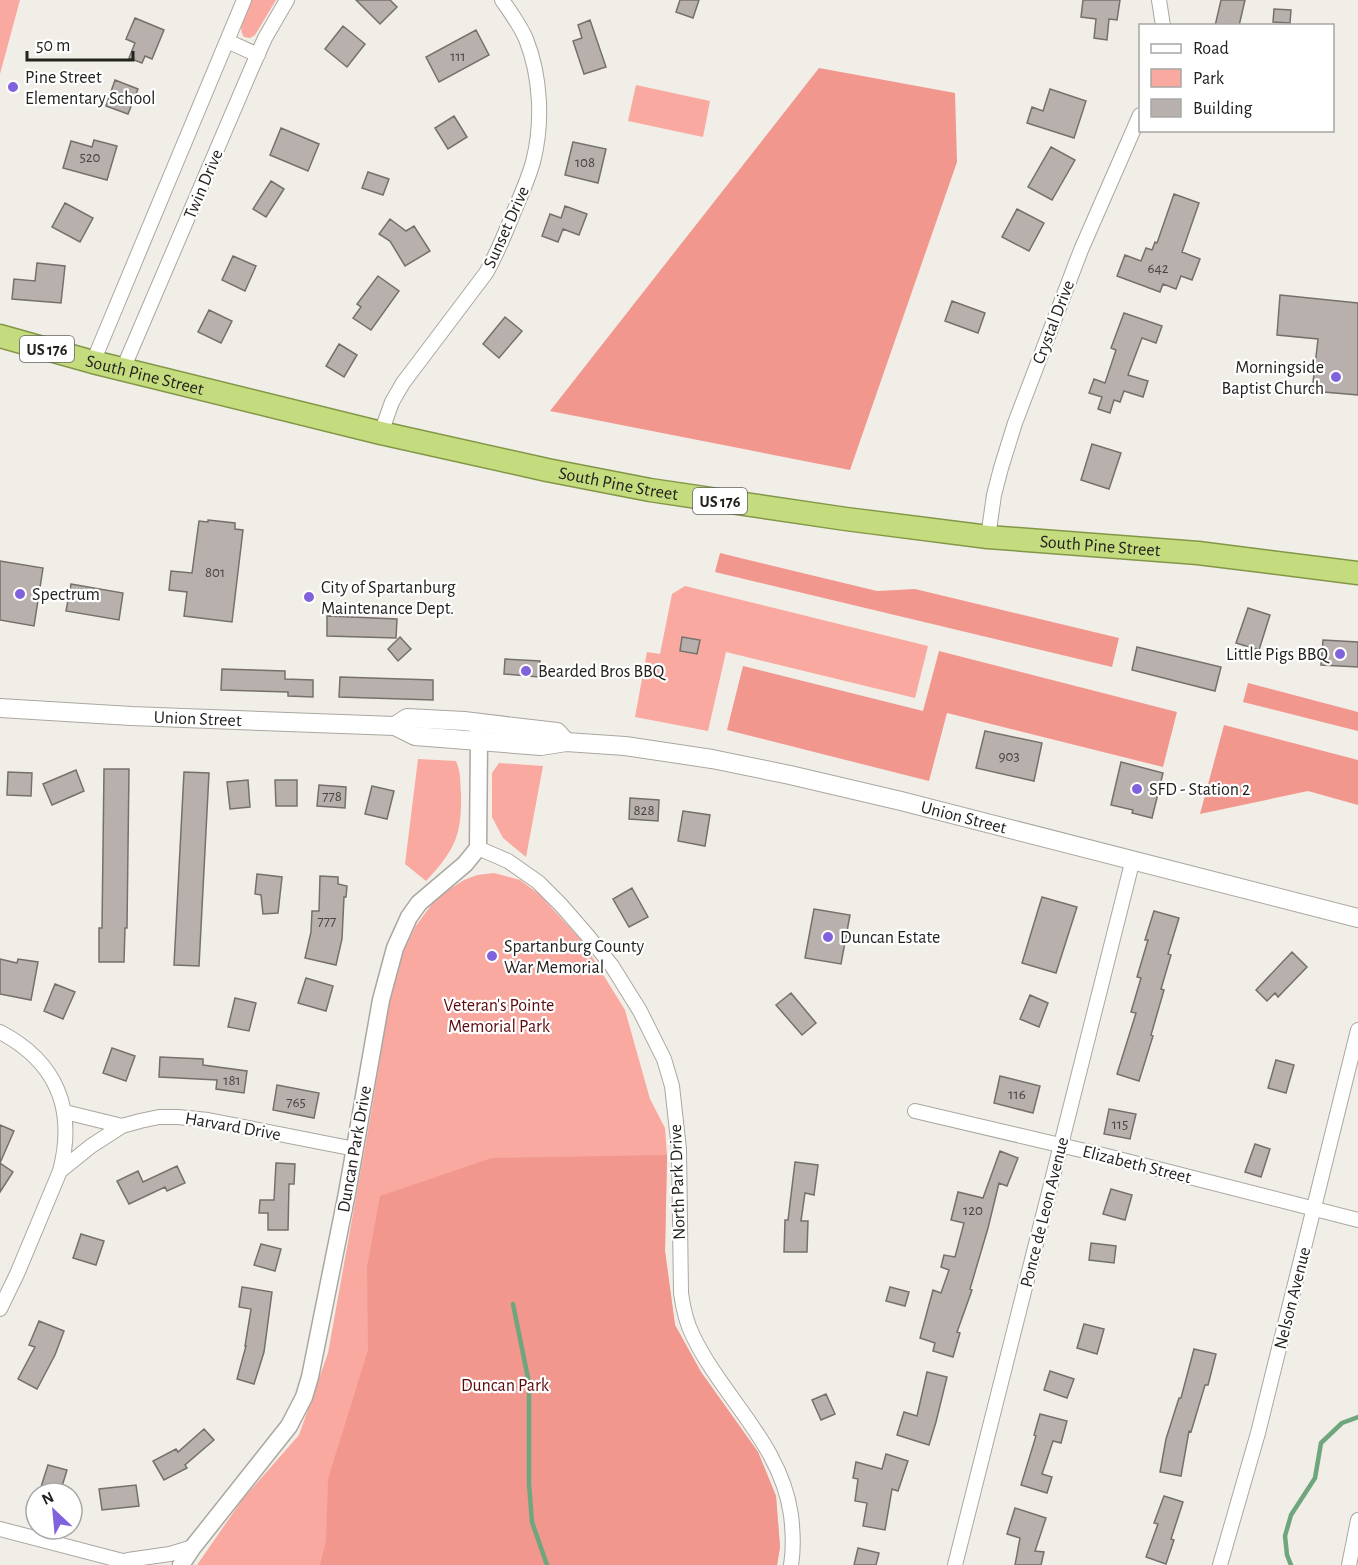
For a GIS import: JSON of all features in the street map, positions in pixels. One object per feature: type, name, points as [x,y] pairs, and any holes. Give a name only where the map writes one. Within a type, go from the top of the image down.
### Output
[{"type":"highway","name":"South Pine Street","points":[[0,336],[93,362],[381,433],[650,490],[988,537],[1198,553],[1358,573]]},
{"type":"main road","name":"Union Street","points":[[0,708],[131,716],[395,726],[407,718],[478,731],[557,732],[566,742],[625,746],[712,759],[790,775],[1133,859],[1358,918]]},
{"type":"street","name":"Twin Drive","points":[[93,362],[244,0]]},
{"type":"street","name":"Twin Drive","points":[[123,369],[265,38],[287,0]]},
{"type":"street","name":"Sunset Drive","points":[[381,433],[392,402],[404,382],[486,273],[527,182],[537,135],[539,105],[537,75],[525,38],[502,0]]},
{"type":"street","points":[[1160,0],[1163,24]]},
{"type":"street","points":[[227,40],[258,56]]},
{"type":"street","name":"Crystal Drive","points":[[988,537],[994,495],[1015,423],[1081,250],[1139,117]]},
{"type":"street","points":[[478,731],[478,848]]},
{"type":"street","name":"Duncan Park Drive","points":[[181,1565],[284,1434],[304,1397],[310,1377],[355,1149],[381,1000],[395,948],[401,932],[419,903],[465,864],[478,848]]},
{"type":"street","name":"North Park Drive","points":[[478,848],[508,861],[538,882],[561,905],[612,966],[640,1011],[664,1059],[672,1086],[679,1149],[681,1293],[685,1314],[702,1353],[772,1456],[789,1506],[793,1532],[791,1565]]},
{"type":"street","name":"Ponce de Leon Avenue","points":[[954,1565],[1133,859]]},
{"type":"street","name":"Nelson Avenue","points":[[1220,1565],[1258,1433],[1358,1030]]},
{"type":"street","points":[[0,1032],[29,1052],[42,1066],[60,1095],[65,1112],[66,1143],[60,1171]]},
{"type":"street","name":"Elizabeth Street","points":[[915,1111],[1061,1145],[1358,1220]]},
{"type":"street","points":[[65,1112],[122,1126]]},
{"type":"street","name":"Harvard Drive","points":[[0,1309],[60,1171],[106,1135],[122,1126],[159,1117],[178,1117],[219,1122],[355,1149]]},
{"type":"street","points":[[1349,1565],[1358,1520]]},
{"type":"street","points":[[0,1529],[138,1565]]},
{"type":"street","points":[[125,1563],[193,1547]]},
{"type":"green space","points":[[0,0],[20,0],[0,74]]},
{"type":"green space","points":[[252,0],[276,0],[255,35],[250,38],[244,37],[241,28]]},
{"type":"green space","points":[[819,68],[955,93],[957,162],[850,470],[550,411]]},
{"type":"green space","points":[[636,85],[710,101],[703,137],[628,121]]},
{"type":"green space","points":[[720,553],[877,591],[915,589],[1119,638],[1112,667],[715,572]]},
{"type":"green space","points":[[685,586],[928,646],[915,698],[726,652],[708,731],[635,717],[647,652],[660,654],[672,594]]},
{"type":"green space","points":[[939,651],[1177,712],[1163,767],[947,713],[929,781],[727,730],[743,666],[923,711]]},
{"type":"green space","points":[[1248,683],[1358,712],[1358,731],[1243,702]]},
{"type":"green space","points":[[1224,725],[1358,760],[1358,805],[1308,791],[1200,814]]},
{"type":"green space","points":[[418,759],[456,761],[460,781],[460,820],[455,841],[444,860],[426,881],[405,864]]},
{"type":"green space","points":[[499,763],[543,766],[526,857],[503,838],[492,817],[492,773]]},
{"type":"green space","name":"Duncan Park","points":[[494,873],[520,880],[539,894],[583,942],[625,1010],[650,1099],[665,1128],[667,1155],[665,1251],[675,1325],[701,1372],[758,1452],[776,1496],[780,1547],[777,1565],[197,1565],[242,1500],[299,1435],[328,1353],[389,1001],[402,955],[415,927],[437,897],[464,880],[477,875]]},
{"type":"green space","name":"Duncan Park","points":[[667,1155],[665,1251],[675,1325],[701,1372],[758,1452],[776,1496],[780,1547],[777,1565],[320,1565],[326,1541],[328,1479],[368,1350],[367,1267],[380,1196],[492,1158]]},
{"type":"building","points":[[356,0],[390,0],[397,7],[380,24]]},
{"type":"building","points":[[680,0],[699,0],[693,18],[676,12]]},
{"type":"building","points":[[1083,0],[1120,0],[1117,20],[1109,19],[1107,40],[1094,38],[1096,19],[1081,17]]},
{"type":"building","points":[[1221,0],[1245,0],[1239,24],[1215,24]]},
{"type":"building","points":[[1274,9],[1291,10],[1290,23],[1273,22]]},
{"type":"building","points":[[135,18],[164,30],[152,59],[145,56],[142,63],[129,58],[135,43],[126,39]]},
{"type":"building","points":[[590,20],[606,67],[584,74],[573,41],[582,38],[578,25]]},
{"type":"building","points":[[343,26],[365,44],[347,67],[325,49]]},
{"type":"building","points":[[476,30],[489,55],[439,82],[426,57]]},
{"type":"building","points":[[115,80],[138,89],[128,114],[106,106]]},
{"type":"building","points":[[1050,89],[1086,101],[1074,138],[1027,123],[1032,107],[1043,111]]},
{"type":"building","points":[[454,116],[467,137],[448,149],[435,128]]},
{"type":"building","points":[[281,128],[319,144],[308,171],[270,155]]},
{"type":"building","points":[[94,140],[117,146],[107,180],[63,168],[71,141],[92,147]]},
{"type":"building","points":[[573,142],[606,149],[598,183],[565,175]]},
{"type":"building","points":[[1051,147],[1075,160],[1052,200],[1028,187]]},
{"type":"building","points":[[368,172],[389,179],[383,195],[362,188]]},
{"type":"building","points":[[271,181],[284,189],[266,217],[253,209]]},
{"type":"building","points":[[1174,194],[1199,203],[1182,252],[1200,259],[1192,280],[1181,276],[1176,289],[1163,284],[1160,292],[1117,276],[1125,255],[1141,261],[1146,248],[1152,250],[1155,242],[1157,243]]},
{"type":"building","points":[[65,203],[93,218],[80,242],[52,227]]},
{"type":"building","points":[[565,206],[587,214],[579,235],[563,229],[558,242],[542,236],[550,214],[561,218]]},
{"type":"building","points":[[1017,209],[1044,223],[1029,251],[1002,237]]},
{"type":"building","points":[[390,219],[406,231],[414,226],[430,251],[405,266],[390,241],[379,234]]},
{"type":"building","points":[[233,256],[256,266],[245,291],[222,280]]},
{"type":"building","points":[[37,263],[65,266],[61,303],[12,299],[14,279],[35,281]]},
{"type":"building","points":[[378,276],[399,291],[371,330],[353,318],[361,307],[357,304]]},
{"type":"building","points":[[1280,295],[1358,303],[1358,395],[1312,391],[1318,339],[1277,335]]},
{"type":"building","points":[[952,301],[985,313],[978,333],[945,321]]},
{"type":"building","points":[[209,310],[232,321],[221,343],[198,332]]},
{"type":"building","points":[[1124,313],[1162,326],[1156,343],[1142,338],[1128,375],[1148,381],[1143,397],[1124,391],[1120,402],[1114,400],[1110,413],[1098,409],[1102,397],[1089,393],[1094,379],[1105,383],[1116,350],[1111,348]]},
{"type":"building","points":[[505,317],[522,331],[499,358],[483,344]]},
{"type":"building","points":[[339,344],[357,355],[344,377],[326,366]]},
{"type":"building","points":[[1092,444],[1121,453],[1109,489],[1081,480]]},
{"type":"building","points":[[208,520],[235,523],[235,529],[243,530],[232,622],[184,616],[187,592],[169,590],[171,571],[192,573],[199,521],[208,522]]},
{"type":"building","name":"Spectrum","points":[[0,561],[43,568],[34,626],[0,620]]},
{"type":"building","points":[[71,584],[123,593],[119,620],[66,611]]},
{"type":"building","points":[[1248,608],[1270,615],[1259,650],[1236,643]]},
{"type":"building","points":[[327,616],[397,619],[396,638],[327,636]]},
{"type":"building","points":[[400,637],[411,649],[398,661],[388,649]]},
{"type":"building","points":[[682,637],[700,640],[697,654],[680,651]]},
{"type":"building","name":"Little Pigs BBQ","points":[[1323,640],[1358,642],[1358,667],[1321,665]]},
{"type":"building","points":[[1137,647],[1221,667],[1215,691],[1132,670]]},
{"type":"building","points":[[505,659],[540,661],[539,677],[504,674]]},
{"type":"building","points":[[222,669],[285,671],[285,679],[313,680],[313,697],[288,696],[288,692],[221,690]]},
{"type":"building","points":[[340,677],[433,680],[433,700],[339,697]]},
{"type":"building","points":[[985,731],[1042,743],[1034,781],[976,768]]},
{"type":"building","name":"SFD - Station 2","points":[[1121,762],[1163,773],[1152,818],[1132,813],[1133,810],[1111,805]]},
{"type":"building","points":[[104,769],[129,769],[127,928],[125,928],[124,962],[99,962],[99,928],[102,928]]},
{"type":"building","points":[[76,770],[84,791],[52,805],[43,784]]},
{"type":"building","points":[[8,772],[32,773],[31,796],[7,795]]},
{"type":"building","points":[[184,772],[209,773],[199,966],[174,965]]},
{"type":"building","points":[[248,780],[250,807],[230,809],[227,782]]},
{"type":"building","points":[[275,780],[297,780],[297,806],[276,806]]},
{"type":"building","points":[[319,785],[346,787],[345,808],[317,806]]},
{"type":"building","points":[[372,786],[394,791],[387,819],[365,814]]},
{"type":"building","points":[[630,798],[659,800],[658,821],[629,819]]},
{"type":"building","points":[[683,811],[710,815],[705,846],[678,841]]},
{"type":"building","points":[[257,874],[282,877],[278,913],[263,914],[261,895],[255,894]]},
{"type":"building","points":[[320,876],[338,877],[338,884],[347,886],[346,897],[344,897],[342,939],[336,965],[305,958],[311,932],[312,911],[319,911]]},
{"type":"building","points":[[632,888],[648,917],[629,927],[613,899]]},
{"type":"building","points":[[1042,897],[1077,907],[1056,973],[1022,963]]},
{"type":"building","name":"Duncan Estate","points":[[814,909],[850,915],[841,964],[805,958]]},
{"type":"building","points":[[1154,911],[1179,918],[1168,954],[1171,955],[1161,989],[1164,990],[1151,1035],[1153,1036],[1139,1081],[1117,1074],[1136,1013],[1131,1012],[1141,978],[1137,977]]},
{"type":"building","points":[[1292,952],[1307,967],[1278,997],[1275,993],[1267,1001],[1256,990]]},
{"type":"building","points":[[0,959],[17,963],[18,959],[38,962],[31,1000],[0,994]]},
{"type":"building","points":[[306,978],[333,986],[326,1011],[298,1003]]},
{"type":"building","points":[[55,984],[75,992],[63,1019],[44,1011]]},
{"type":"building","points":[[791,993],[816,1023],[802,1035],[776,1005]]},
{"type":"building","points":[[1030,995],[1048,1003],[1039,1027],[1020,1019]]},
{"type":"building","points":[[235,998],[256,1003],[249,1031],[228,1027]]},
{"type":"building","points":[[112,1048],[135,1056],[126,1081],[103,1073]]},
{"type":"building","points":[[160,1057],[203,1059],[203,1065],[247,1071],[244,1093],[216,1089],[217,1080],[159,1077]]},
{"type":"building","points":[[1276,1060],[1294,1065],[1286,1093],[1268,1088]]},
{"type":"building","points":[[1000,1076],[1040,1086],[1033,1113],[994,1103]]},
{"type":"building","points":[[277,1085],[319,1093],[314,1118],[273,1110]]},
{"type":"building","points":[[1109,1109],[1136,1114],[1130,1139],[1104,1134]]},
{"type":"building","points":[[0,1125],[14,1131],[0,1163]]},
{"type":"building","points":[[1255,1144],[1270,1149],[1261,1177],[1245,1172]]},
{"type":"building","points":[[1000,1151],[1018,1158],[1007,1186],[999,1183],[970,1289],[972,1290],[957,1332],[960,1333],[953,1357],[933,1351],[935,1343],[920,1338],[933,1290],[941,1293],[949,1270],[941,1267],[944,1255],[955,1257],[964,1223],[951,1220],[958,1192],[983,1198]]},
{"type":"building","points":[[795,1162],[818,1165],[814,1195],[805,1193],[801,1221],[808,1221],[807,1252],[784,1252],[785,1220],[788,1220]]},
{"type":"building","points":[[0,1163],[13,1172],[0,1192]]},
{"type":"building","points":[[276,1163],[295,1164],[294,1184],[289,1184],[288,1230],[268,1230],[268,1213],[259,1213],[260,1200],[274,1200]]},
{"type":"building","points":[[177,1166],[185,1183],[167,1191],[165,1187],[129,1204],[117,1181],[138,1171],[143,1182]]},
{"type":"building","points":[[1111,1189],[1132,1195],[1125,1220],[1103,1214]]},
{"type":"building","points":[[81,1234],[104,1241],[96,1265],[73,1258]]},
{"type":"building","points":[[1091,1243],[1116,1246],[1114,1263],[1089,1260]]},
{"type":"building","points":[[261,1244],[281,1249],[275,1271],[254,1265]]},
{"type":"building","points":[[242,1287],[272,1292],[264,1352],[254,1384],[237,1379],[246,1346],[251,1309],[239,1307]]},
{"type":"building","points":[[890,1287],[909,1292],[905,1306],[886,1301]]},
{"type":"building","points":[[39,1321],[64,1331],[55,1355],[37,1389],[18,1379],[35,1347],[29,1345]]},
{"type":"building","points":[[1084,1324],[1104,1329],[1097,1354],[1077,1348]]},
{"type":"building","points":[[1194,1349],[1216,1354],[1208,1385],[1205,1385],[1191,1432],[1189,1431],[1181,1476],[1160,1472],[1166,1439],[1179,1398],[1181,1398]]},
{"type":"building","points":[[1050,1371],[1074,1379],[1067,1398],[1044,1390]]},
{"type":"building","points":[[927,1372],[947,1377],[929,1445],[897,1435],[904,1412],[917,1416]]},
{"type":"building","points":[[826,1394],[835,1414],[821,1420],[812,1400]]},
{"type":"building","points":[[1040,1414],[1067,1421],[1061,1443],[1053,1441],[1042,1474],[1052,1477],[1047,1493],[1021,1485],[1036,1436],[1034,1435]]},
{"type":"building","points":[[204,1429],[214,1440],[185,1465],[187,1468],[164,1480],[153,1461],[176,1449],[178,1452]]},
{"type":"building","points":[[886,1454],[908,1461],[898,1491],[892,1489],[885,1530],[863,1526],[867,1503],[855,1501],[858,1479],[853,1478],[856,1462],[882,1469]]},
{"type":"building","points":[[48,1465],[67,1470],[64,1481],[43,1481]]},
{"type":"building","points":[[136,1485],[139,1506],[102,1510],[99,1489]]},
{"type":"building","points":[[1164,1496],[1183,1502],[1166,1564],[1146,1557],[1158,1524],[1154,1523]]},
{"type":"building","points":[[1015,1508],[1046,1518],[1035,1551],[1044,1552],[1041,1565],[1015,1565],[1020,1538],[1007,1534]]},
{"type":"building","points":[[858,1548],[879,1553],[876,1565],[854,1565]]},
{"type":"waterway","points":[[513,1304],[529,1383],[529,1484],[532,1522],[547,1565]]},
{"type":"waterway","points":[[1291,1565],[1287,1555],[1285,1536],[1291,1515],[1315,1478],[1321,1443],[1342,1423],[1358,1417]]},
{"type":"place","name":"Pine Street Elementary School","points":[[13,87]]},
{"type":"place","name":"Morningside Baptist Church","points":[[1336,377]]},
{"type":"place","name":"Spectrum","points":[[20,594]]},
{"type":"place","name":"City of Spartanburg Maintenance Dept.","points":[[309,597]]},
{"type":"place","name":"Little Pigs BBQ","points":[[1340,654]]},
{"type":"place","name":"Bearded Bros BBQ","points":[[526,671]]},
{"type":"place","name":"SFD - Station 2","points":[[1137,789]]},
{"type":"place","name":"Duncan Estate","points":[[828,937]]},
{"type":"place","name":"Spartanburg County War Memorial","points":[[492,956]]},
{"type":"park label","name":"Veteran's Pointe Memorial Park","points":[[499,1015]]}]
